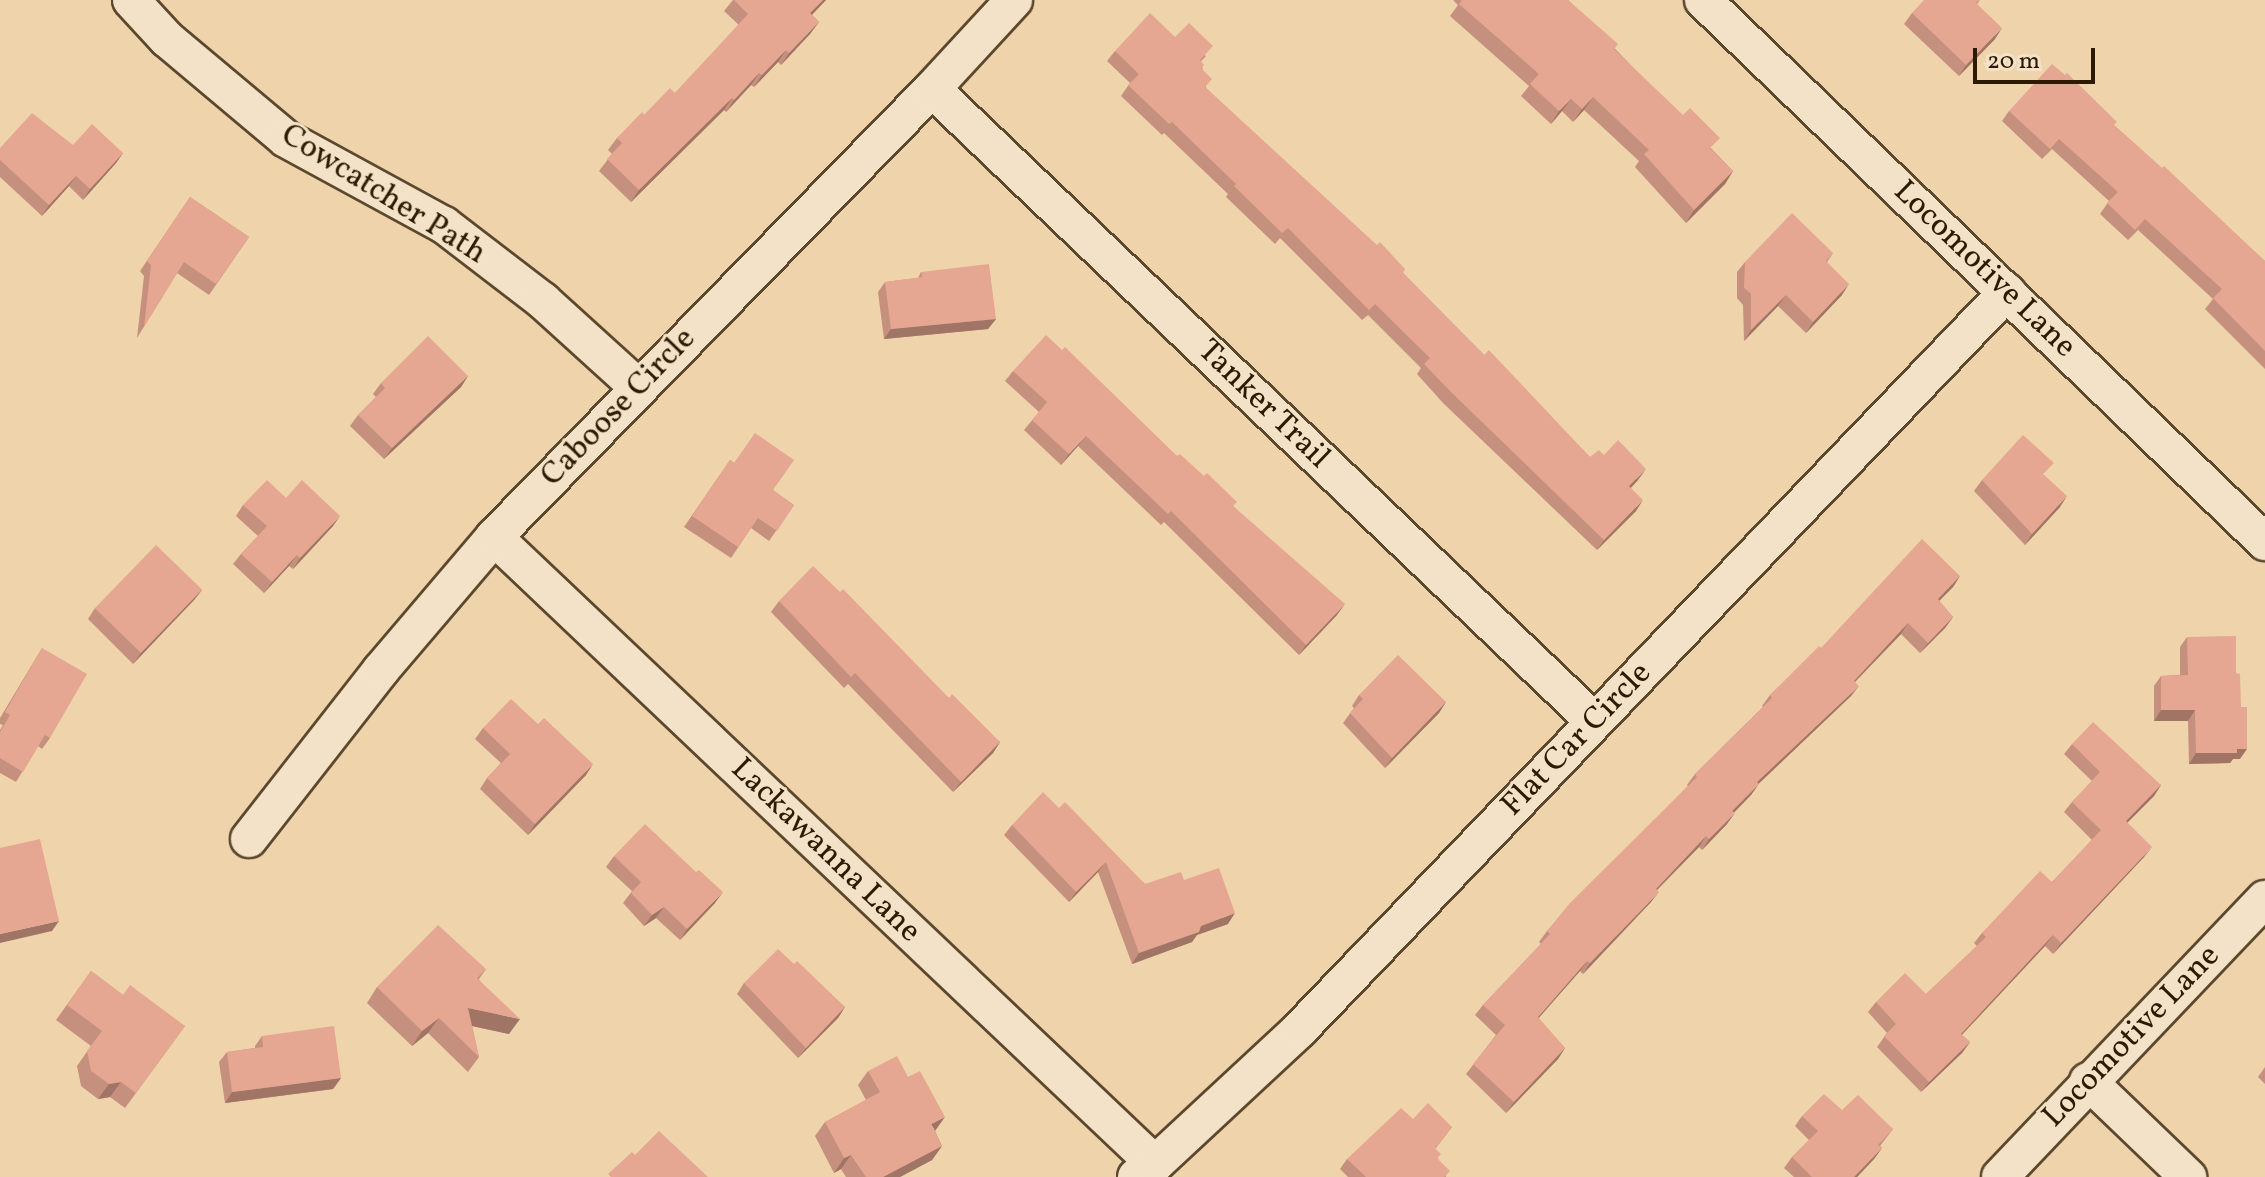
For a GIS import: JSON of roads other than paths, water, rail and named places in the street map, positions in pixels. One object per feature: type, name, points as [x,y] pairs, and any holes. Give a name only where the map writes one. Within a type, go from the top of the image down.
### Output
[{"type":"street","name":"Cowcatcher Path","points":[[131,0],[167,39],[286,139],[444,225],[543,301],[638,387]]},
{"type":"street","name":"Caboose Circle","points":[[249,839],[381,670],[494,537],[932,89],[1014,0]]},
{"type":"street","name":"Locomotive Lane","points":[[1703,0],[2265,542]]},
{"type":"street","name":"Tanker Trail","points":[[932,89],[1594,721]]},
{"type":"street","name":"Flat Car Circle","points":[[1146,1171],[1299,1030],[2007,292]]},
{"type":"street","name":"Lackawanna Lane","points":[[494,537],[1146,1171]]},
{"type":"street","name":"Locomotive Lane","points":[[2000,1177],[2088,1081],[2265,899]]},
{"type":"street","points":[[2088,1081],[2188,1177]]}]
